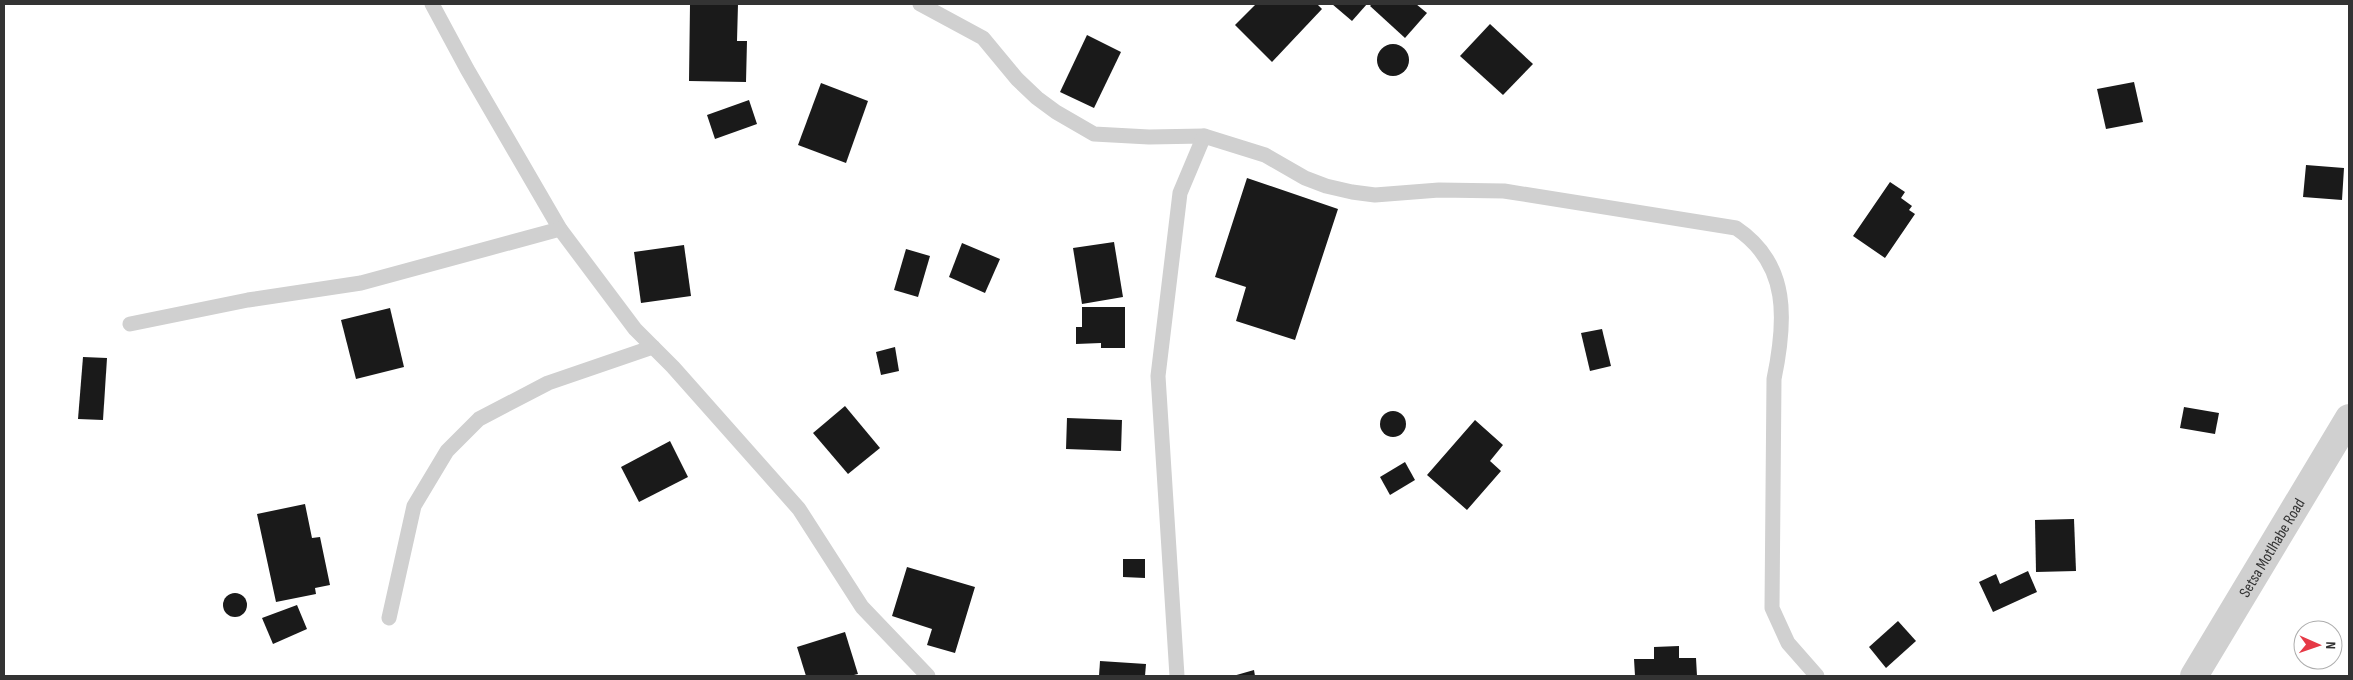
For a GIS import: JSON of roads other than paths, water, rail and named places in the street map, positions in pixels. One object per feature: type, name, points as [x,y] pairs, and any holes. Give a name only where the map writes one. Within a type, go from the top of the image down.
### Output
[{"type":"street","name":"Setsa Motlhabe Road","points":[[2194,676],[2349,418]]},
{"type":"lane","points":[[432,4],[467,69],[560,230],[635,329],[799,509],[862,607],[926,676]]},
{"type":"lane","points":[[920,4],[984,38],[1017,79],[1037,98],[1056,112],[1094,134],[1149,137],[1204,136],[1265,155],[1305,178],[1326,186],[1352,192],[1375,195],[1438,190],[1504,191],[1736,228],[1751,238],[1761,248],[1777,278],[1780,306],[1781,343],[1774,379],[1772,608],[1788,643],[1817,676]]},
{"type":"lane","points":[[1177,676],[1158,376],[1180,194],[1204,136]]},
{"type":"lane","points":[[130,324],[248,300],[360,283],[560,230]]},
{"type":"lane","points":[[389,618],[414,506],[447,451],[479,419],[548,383],[653,347]]}]
